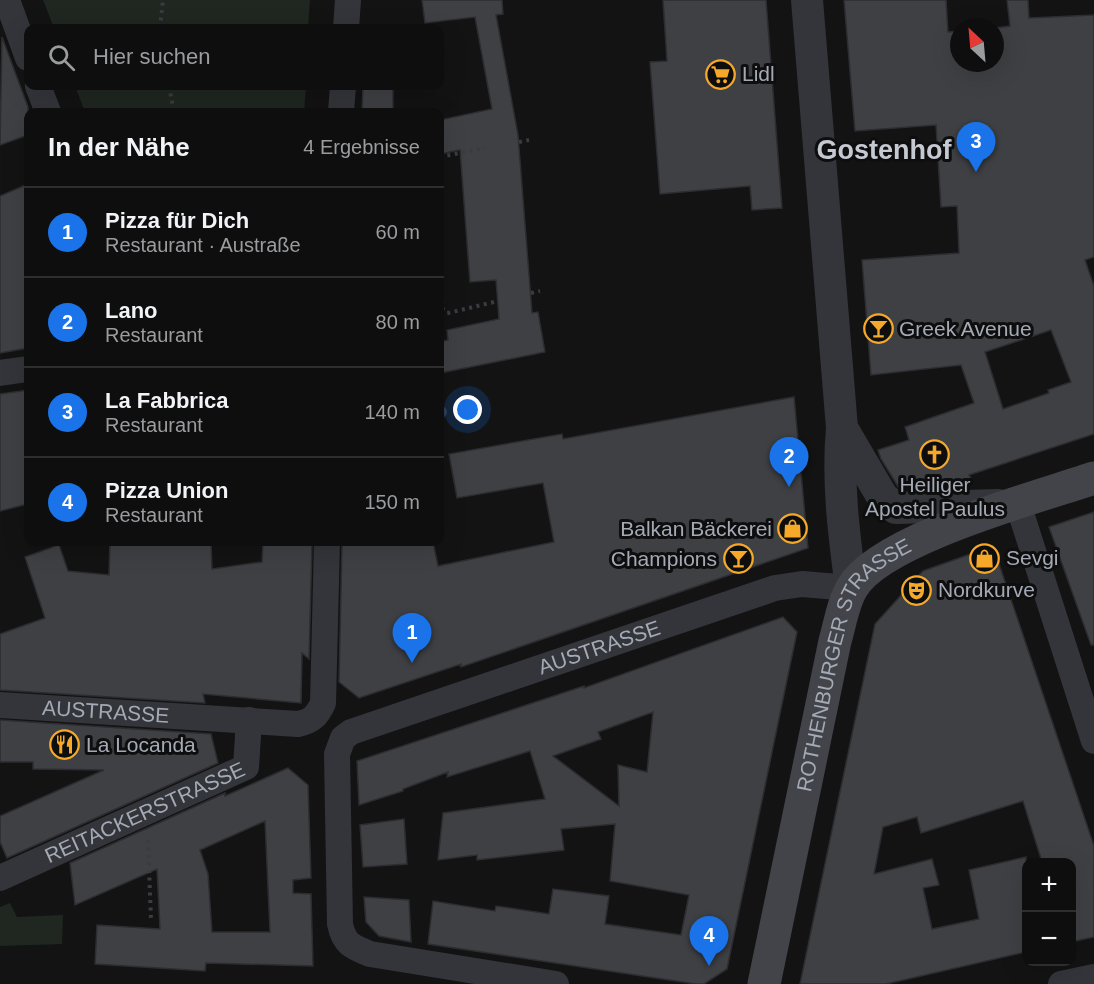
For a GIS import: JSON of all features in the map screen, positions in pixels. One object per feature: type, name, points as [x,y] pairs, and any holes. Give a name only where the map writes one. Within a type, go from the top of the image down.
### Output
[{"type":"main road","name":"ROTHENBURGER STRASSE","points":[[764,984],[835,640],[851,588],[865,572],[888,556],[929,537],[1094,478]]},
{"type":"street","points":[[7,0],[24,47]]},
{"type":"street","points":[[346,24],[348,0]]},
{"type":"street","points":[[807,0],[842,428],[839,460],[843,527],[851,588]]},
{"type":"street","points":[[40,90],[46,108]]},
{"type":"street","points":[[341,108],[343,90]]},
{"type":"street","points":[[0,373],[24,370]]},
{"type":"street","points":[[842,428],[883,498],[896,508],[1018,504],[1094,741]]},
{"type":"street","name":"AUSTRASSE","points":[[0,705],[298,724],[309,722],[317,715],[323,703],[327,546]]},
{"type":"street","name":"AUSTRASSE","points":[[556,984],[370,954],[349,946],[343,937],[340,924],[337,754],[344,738],[351,732],[775,588],[802,584],[851,588]]},
{"type":"street","name":"REITACKERSTRASSE","points":[[0,878],[246,767],[249,720]]},
{"type":"street","points":[[1061,984],[1094,977]]},
{"type":"path","points":[[160,24],[163,0]]},
{"type":"path","points":[[170,90],[173,108]]},
{"type":"path","points":[[519,142],[529,140]]},
{"type":"path","points":[[444,156],[485,148]]},
{"type":"path","points":[[531,293],[540,291]]},
{"type":"path","points":[[444,313],[498,301]]},
{"type":"path","points":[[140,815],[148,832],[151,920]]},
{"type":"shaded area","points":[[43,0],[310,0],[308,24],[52,24]]},
{"type":"shaded area","points":[[77,90],[306,90],[304,108],[83,108]]},
{"type":"shaded area","points":[[10,903],[17,917],[63,915],[62,944],[0,946],[0,907]]},
{"type":"building","points":[[422,0],[502,0],[503,14],[496,15],[518,135],[532,313],[538,312],[545,352],[444,372],[444,341],[448,340],[447,330],[499,319],[496,280],[470,282],[460,150],[444,153],[444,119],[492,109],[475,17],[425,23]]},
{"type":"building","points":[[663,0],[766,0],[782,208],[752,210],[750,186],[660,194],[650,62],[667,61]]},
{"type":"building","points":[[844,0],[946,0],[948,32],[950,32],[950,72],[1004,72],[1004,27],[1010,26],[1007,0],[1028,0],[1029,18],[1094,15],[1094,257],[1085,260],[1094,286],[1094,434],[969,475],[971,478],[940,489],[925,489],[922,480],[899,488],[878,450],[909,440],[905,427],[974,403],[961,365],[871,375],[862,260],[959,253],[957,206],[941,207],[936,125],[855,131]],"holes":[[[1051,330],[1071,382],[1048,390],[1049,393],[1003,409],[985,352]]]},
{"type":"building","points":[[2,37],[28,108],[24,108],[24,136],[0,145]]},
{"type":"building","points":[[363,90],[393,90],[393,108],[362,108]]},
{"type":"building","points":[[24,186],[24,349],[0,353],[0,196]]},
{"type":"building","points":[[24,391],[24,505],[0,511],[0,394]]},
{"type":"building","points":[[794,397],[808,548],[461,667],[461,664],[359,698],[339,682],[342,546],[434,546],[438,566],[554,542],[543,483],[457,498],[449,454],[562,434],[563,439]]},
{"type":"building","points":[[1094,512],[1094,645],[1091,645],[1049,527]]},
{"type":"building","points":[[59,546],[68,571],[109,575],[110,546],[211,546],[212,569],[262,562],[263,546],[312,546],[309,659],[302,653],[301,703],[203,694],[205,703],[0,690],[0,634],[45,618],[25,557]]},
{"type":"building","points":[[993,546],[1094,846],[1094,937],[1076,941],[1076,858],[1041,858],[1023,801],[921,833],[917,817],[883,827],[874,874],[932,859],[939,885],[923,888],[932,929],[979,919],[969,870],[1026,857],[1022,858],[1022,953],[886,984],[800,984],[875,624],[923,571]]},
{"type":"building","points":[[783,617],[797,632],[727,969],[704,984],[428,944],[433,901],[495,911],[496,906],[549,914],[553,889],[609,896],[605,924],[681,935],[689,895],[610,881],[615,824],[561,829],[564,850],[477,860],[477,855],[438,860],[443,813],[545,799],[530,751],[447,777],[448,772],[403,789],[403,791],[359,805],[357,761],[584,686],[584,688]],"holes":[[[653,712],[647,772],[618,765],[619,806],[553,756],[601,739],[598,732]]]},
{"type":"building","points":[[0,720],[211,734],[218,763],[7,858],[0,842],[0,816],[104,770],[33,769],[33,762],[0,762]]},
{"type":"building","points":[[288,768],[308,785],[311,878],[293,880],[293,893],[311,894],[313,966],[206,963],[205,971],[95,964],[97,925],[160,929],[157,869],[75,905],[70,863],[225,793],[225,796]],"holes":[[[265,821],[270,932],[212,932],[208,874],[200,850]]]},
{"type":"building","points":[[404,819],[407,864],[363,867],[360,825]]},
{"type":"building","points":[[364,897],[409,900],[411,942],[379,936],[366,922]]},
{"type":"place","name":"Lidl","points":[[721,74]]},
{"type":"place","name":"La Fabbrica","points":[[976,172]]},
{"type":"place","name":"Greek Avenue","points":[[878,329]]},
{"type":"place","name":"Heiliger Apostel Paulus","points":[[935,454]]},
{"type":"place","name":"Lano","points":[[789,487]]},
{"type":"place","name":"Balkan Bäckerei","points":[[793,529]]},
{"type":"place","name":"Sevgi","points":[[985,558]]},
{"type":"place","name":"Champions","points":[[738,559]]},
{"type":"place","name":"Nordkurve","points":[[917,590]]},
{"type":"place","name":"Pizza für Dich","points":[[412,663]]},
{"type":"place","name":"La Locanda","points":[[65,745]]},
{"type":"place","name":"Pizza Union","points":[[709,966]]},
{"type":"district","name":"Gostenhof","points":[[884,150]]}]
